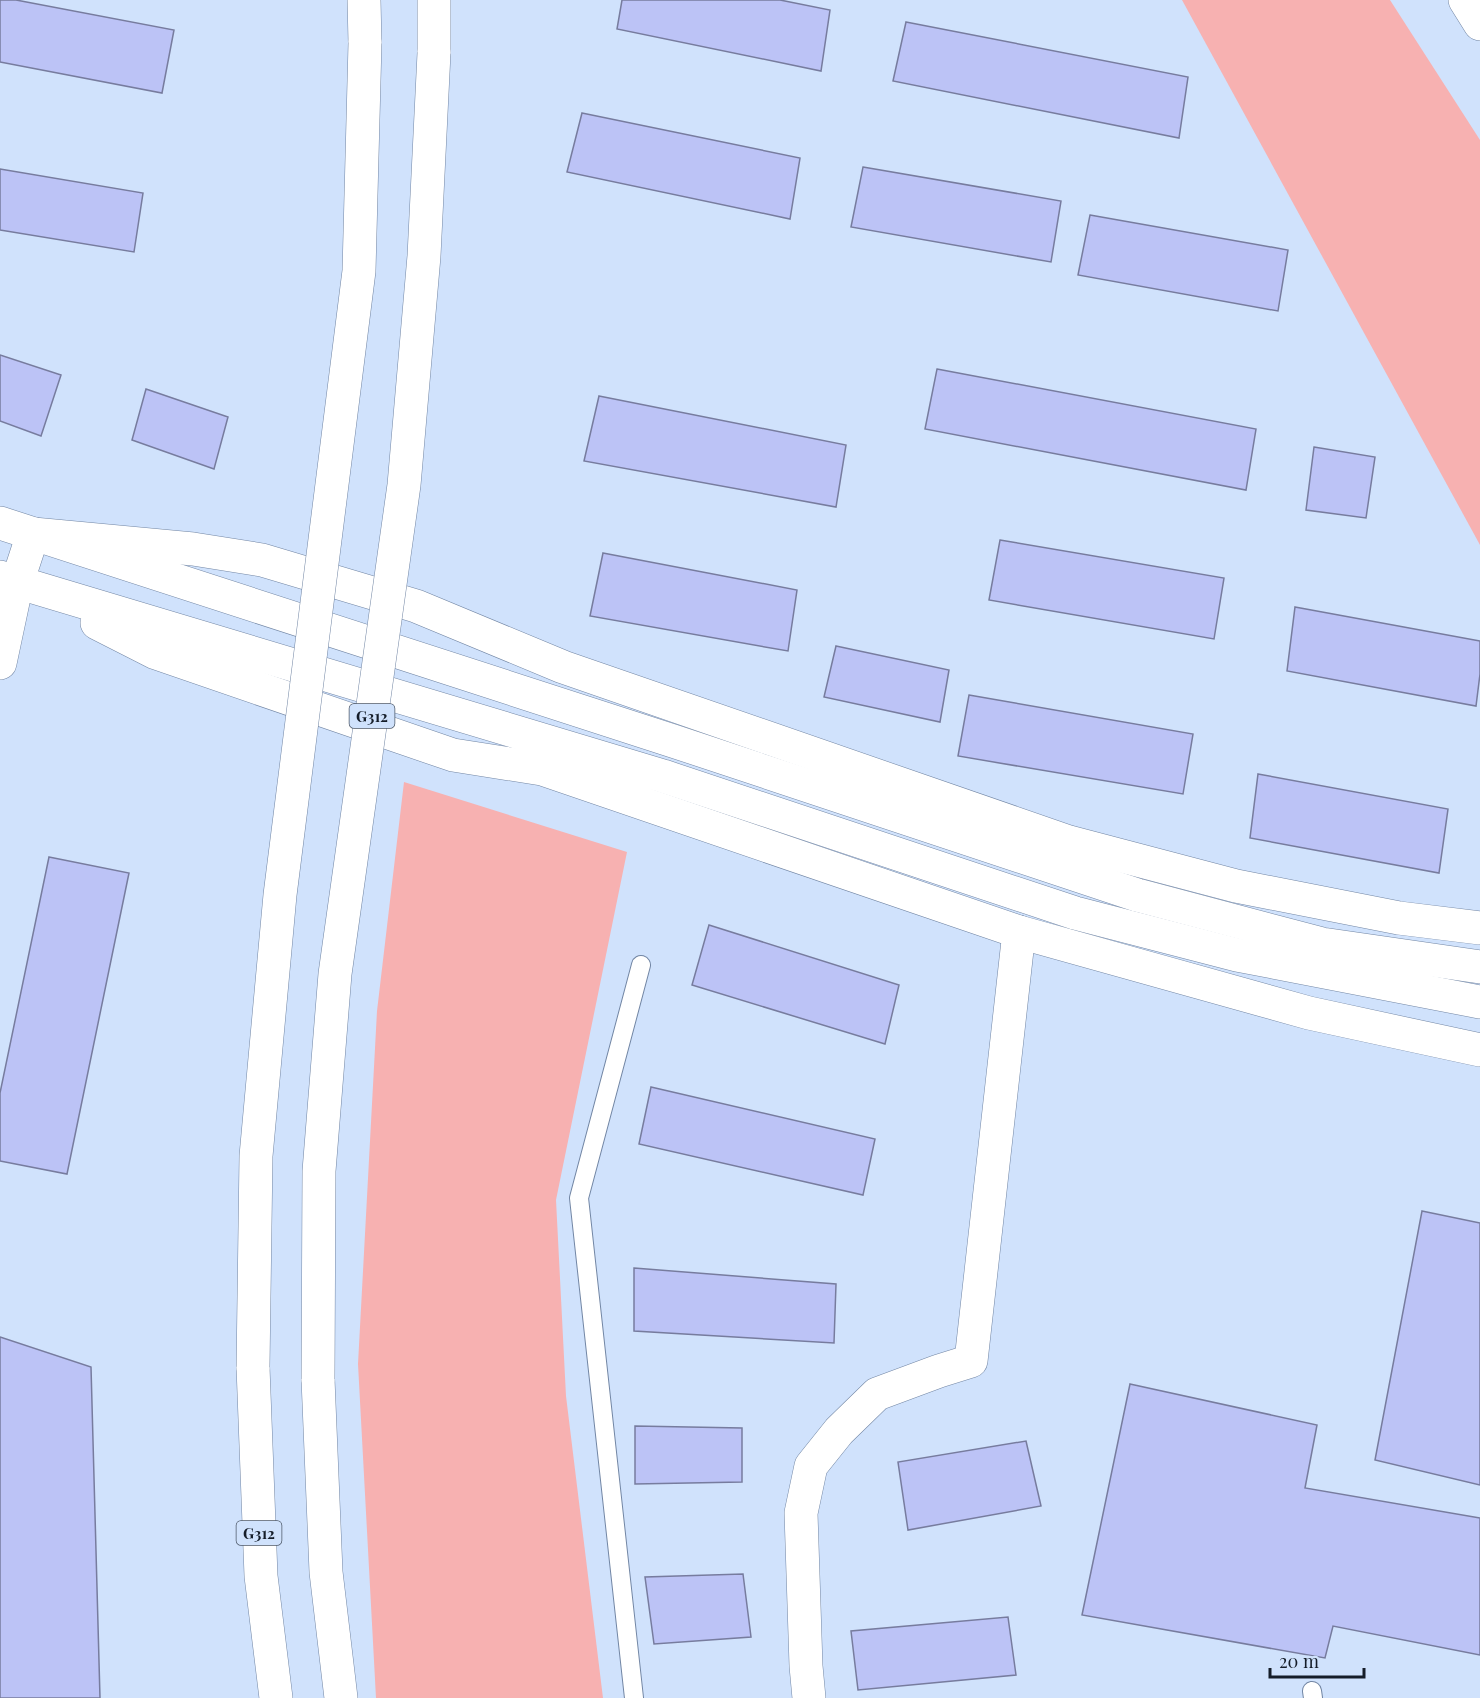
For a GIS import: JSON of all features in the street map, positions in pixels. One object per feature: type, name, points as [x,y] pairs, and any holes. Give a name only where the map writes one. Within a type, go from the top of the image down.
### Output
[{"type":"main road","name":"G312","points":[[276,1698],[261,1576],[253,1367],[256,1156],[280,895],[359,271],[364,0]]},
{"type":"main road","name":"G312","points":[[341,1698],[326,1572],[318,1379],[319,1172],[335,974],[404,485],[424,256],[434,53],[434,0]]},
{"type":"main road","points":[[1465,0],[1480,24]]},
{"type":"main road","points":[[0,523],[673,741],[1137,895],[1322,944],[1480,967]]},
{"type":"main road","points":[[0,663],[9,580],[33,534]]},
{"type":"main road","points":[[33,534],[193,549],[262,560],[416,606],[563,667],[1069,842],[1236,886],[1399,918],[1480,928]]},
{"type":"main road","points":[[9,580],[663,776],[1075,913],[1237,955],[1480,1002]]},
{"type":"main road","points":[[9,580],[156,653],[453,754],[542,769],[1019,932],[1309,1013],[1480,1050]]},
{"type":"main road","points":[[809,1698],[801,1513],[811,1466],[838,1431],[877,1394],[971,1361],[1019,932]]},
{"type":"lane","points":[[634,1698],[579,1198],[641,965]]},
{"type":"shaded area","points":[[1182,0],[1390,0],[1480,140],[1480,545]]},
{"type":"shaded area","points":[[404,782],[627,852],[556,1200],[566,1396],[603,1698],[376,1698],[358,1364],[377,1011]]},
{"type":"building","points":[[0,0],[16,0],[174,30],[162,93],[0,62]]},
{"type":"building","points":[[622,0],[780,0],[830,10],[821,71],[617,29]]},
{"type":"building","points":[[906,22],[1188,77],[1179,138],[893,81]]},
{"type":"building","points":[[582,113],[800,158],[790,219],[567,172]]},
{"type":"building","points":[[863,167],[1061,201],[1051,262],[851,227]]},
{"type":"building","points":[[0,169],[143,193],[134,252],[0,230]]},
{"type":"building","points":[[1090,215],[1288,250],[1278,311],[1078,275]]},
{"type":"building","points":[[0,355],[61,375],[41,436],[0,421]]},
{"type":"building","points":[[937,369],[1256,429],[1246,490],[925,429]]},
{"type":"building","points":[[146,389],[228,417],[214,469],[132,440]]},
{"type":"building","points":[[599,396],[846,445],[836,507],[584,461]]},
{"type":"building","points":[[1314,447],[1375,457],[1366,518],[1306,510]]},
{"type":"building","points":[[1000,540],[1224,578],[1214,639],[989,600]]},
{"type":"building","points":[[603,553],[797,590],[788,651],[590,616]]},
{"type":"building","points":[[1295,607],[1480,641],[1480,674],[1476,706],[1287,671]]},
{"type":"building","points":[[836,646],[949,670],[940,722],[824,697]]},
{"type":"building","points":[[969,695],[1193,734],[1183,794],[958,756]]},
{"type":"building","points":[[1258,774],[1448,809],[1439,873],[1250,838]]},
{"type":"building","points":[[49,857],[129,873],[67,1174],[0,1161],[0,1093]]},
{"type":"building","points":[[709,925],[899,985],[885,1044],[692,985]]},
{"type":"building","points":[[651,1087],[875,1139],[863,1195],[639,1144]]},
{"type":"building","points":[[1422,1211],[1480,1223],[1480,1485],[1375,1460]]},
{"type":"building","points":[[634,1268],[836,1284],[834,1343],[634,1331]]},
{"type":"building","points":[[0,1337],[91,1367],[100,1698],[0,1698]]},
{"type":"building","points":[[1130,1384],[1317,1425],[1305,1488],[1480,1518],[1480,1655],[1333,1626],[1325,1658],[1082,1615]]},
{"type":"building","points":[[635,1426],[742,1428],[742,1482],[635,1484]]},
{"type":"building","points":[[1026,1441],[1041,1506],[908,1530],[898,1462]]},
{"type":"building","points":[[743,1574],[751,1637],[654,1644],[645,1577]]},
{"type":"building","points":[[1008,1617],[1016,1675],[858,1690],[851,1631]]}]
